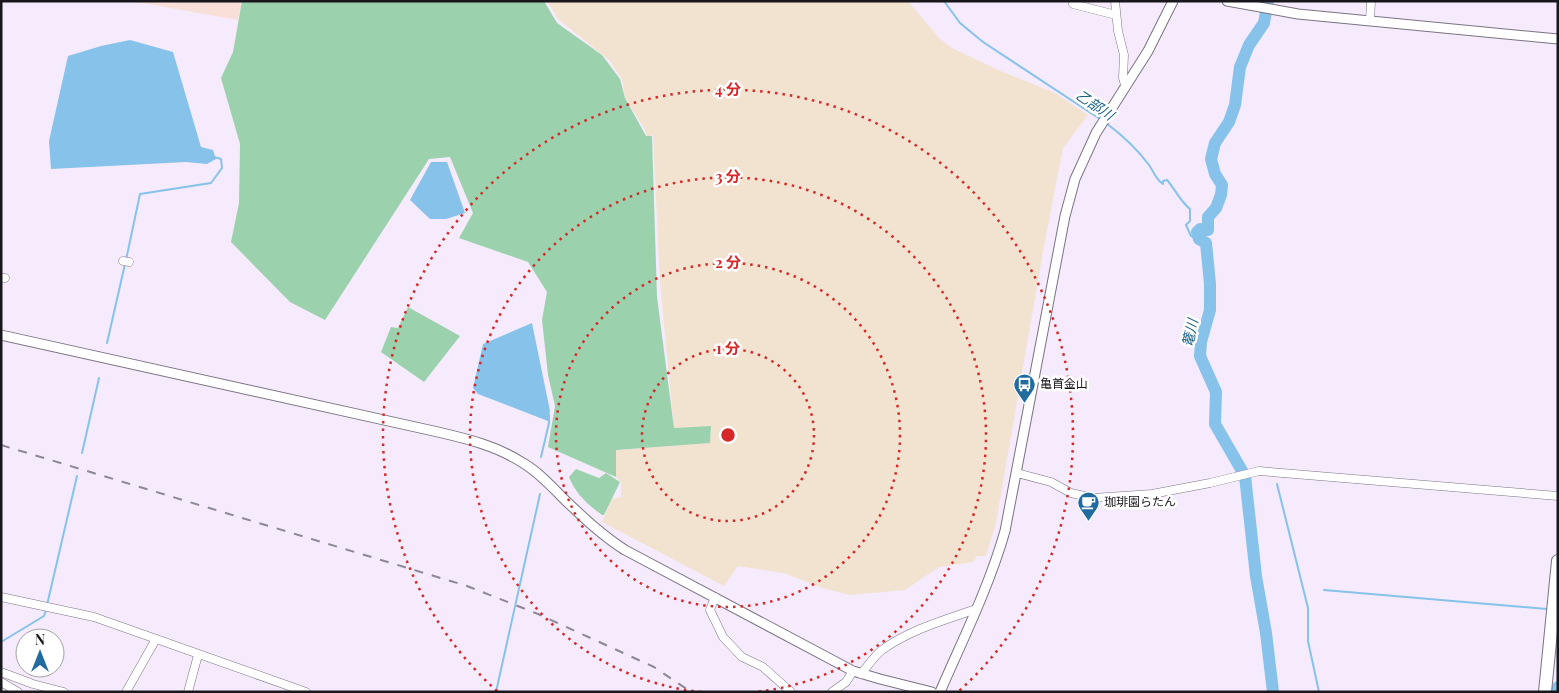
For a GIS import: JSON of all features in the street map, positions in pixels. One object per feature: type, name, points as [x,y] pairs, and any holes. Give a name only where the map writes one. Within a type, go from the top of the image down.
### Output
[{"type":"highway","points":[[1545,692],[1558,561]]},
{"type":"street","points":[[1074,1],[1073,4],[1116,15]]},
{"type":"street","points":[[1115,1],[1120,41],[1124,49],[1123,78],[1125,85]]},
{"type":"street","points":[[940,692],[998,555],[1010,510],[1065,216],[1075,180],[1084,156],[1101,124],[1148,51],[1173,1]]},
{"type":"street","points":[[1227,1],[1288,12],[1558,39]]},
{"type":"street","points":[[1370,21],[1371,1]]},
{"type":"street","points":[[1,335],[468,438],[491,446],[507,453],[534,471],[594,527],[613,542],[857,672],[932,692]]},
{"type":"street","points":[[1017,473],[1051,482],[1071,493],[1093,498],[1152,494],[1259,471],[1558,496]]},
{"type":"street","points":[[1,597],[94,618],[306,692]]},
{"type":"street","points":[[715,597],[710,610],[723,637],[742,657],[763,667],[791,692]]},
{"type":"street","points":[[832,692],[882,651],[908,635],[948,618],[976,609]]},
{"type":"street","points":[[126,692],[156,639]]},
{"type":"street","points":[[188,692],[198,655]]},
{"type":"street","points":[[1,672],[33,684],[64,692]]},
{"type":"street","points":[[1,682],[18,692]]},
{"type":"shaded area","points":[[132,1],[242,1],[238,20]]},
{"type":"shaded area","points":[[547,1],[908,1],[939,38],[952,48],[996,69],[1055,93],[1088,115],[1063,148],[996,523],[986,556],[977,556],[973,562],[939,567],[905,590],[850,595],[822,588],[784,573],[738,566],[724,586],[602,522],[612,499],[621,497],[621,482],[616,477],[615,450],[710,443],[711,427],[674,428],[660,283],[653,135],[647,137],[645,130],[625,97],[622,79],[609,60],[558,19]]},
{"type":"green space","points":[[242,1],[544,1],[557,23],[602,55],[620,79],[625,98],[646,136],[652,136],[657,297],[674,428],[711,426],[710,443],[616,450],[616,477],[548,447],[555,406],[548,375],[542,320],[547,292],[528,262],[459,238],[473,213],[450,157],[429,159],[325,320],[290,302],[231,242],[239,203],[240,144],[221,78],[233,52]]},
{"type":"green space","points":[[408,307],[460,336],[424,382],[381,352],[391,327],[398,328]]},
{"type":"green space","points":[[576,469],[599,478],[606,473],[620,482],[604,515],[587,503],[575,489],[569,477]]},
{"type":"water","points":[[130,40],[173,52],[201,147],[213,150],[216,159],[207,164],[186,162],[51,169],[49,141],[68,56]]},
{"type":"water","points":[[431,162],[447,162],[465,213],[446,219],[430,219],[410,200]]},
{"type":"water","points":[[532,323],[550,411],[548,421],[478,394],[473,388],[483,344]]},
{"type":"waterway","name":"乙部川","points":[[944,1],[960,23],[983,42],[1100,119]]},
{"type":"waterway","name":"篭川","points":[[1268,1],[1264,23],[1249,45],[1240,67],[1235,105],[1229,122],[1215,143],[1211,159],[1215,174],[1222,185],[1221,195],[1216,208],[1208,217],[1208,230],[1200,229],[1197,232],[1199,239],[1206,243],[1210,284],[1210,310],[1201,342],[1200,356],[1216,392],[1215,424],[1245,476],[1256,576],[1266,633],[1273,692]]},
{"type":"waterway","name":"乙部川","points":[[1106,123],[1140,154],[1163,184],[1163,181],[1167,180],[1190,209],[1190,221],[1186,225],[1191,236],[1199,239]]},
{"type":"waterway","points":[[126,260],[140,194],[211,183],[222,168],[221,159],[214,157]]},
{"type":"waterway","points":[[107,343],[125,264]]},
{"type":"waterway","points":[[82,453],[99,378]]},
{"type":"waterway","points":[[541,457],[549,415]]},
{"type":"waterway","points":[[47,605],[77,476]]},
{"type":"waterway","points":[[1277,484],[1308,608],[1308,641],[1319,692]]},
{"type":"waterway","points":[[496,692],[540,494]]},
{"type":"waterway","points":[[1324,590],[1547,609]]},
{"type":"waterway","points":[[1,642],[44,616],[46,610]]},
{"type":"waterway","points":[[1557,692],[1558,687]]},
{"type":"railway","points":[[1,445],[467,586],[538,614],[654,667],[691,692]]},
{"type":"place","name":"亀首金山","points":[[1024,403]]},
{"type":"place","name":"珈琲園らたん","points":[[1088,521]]}]
